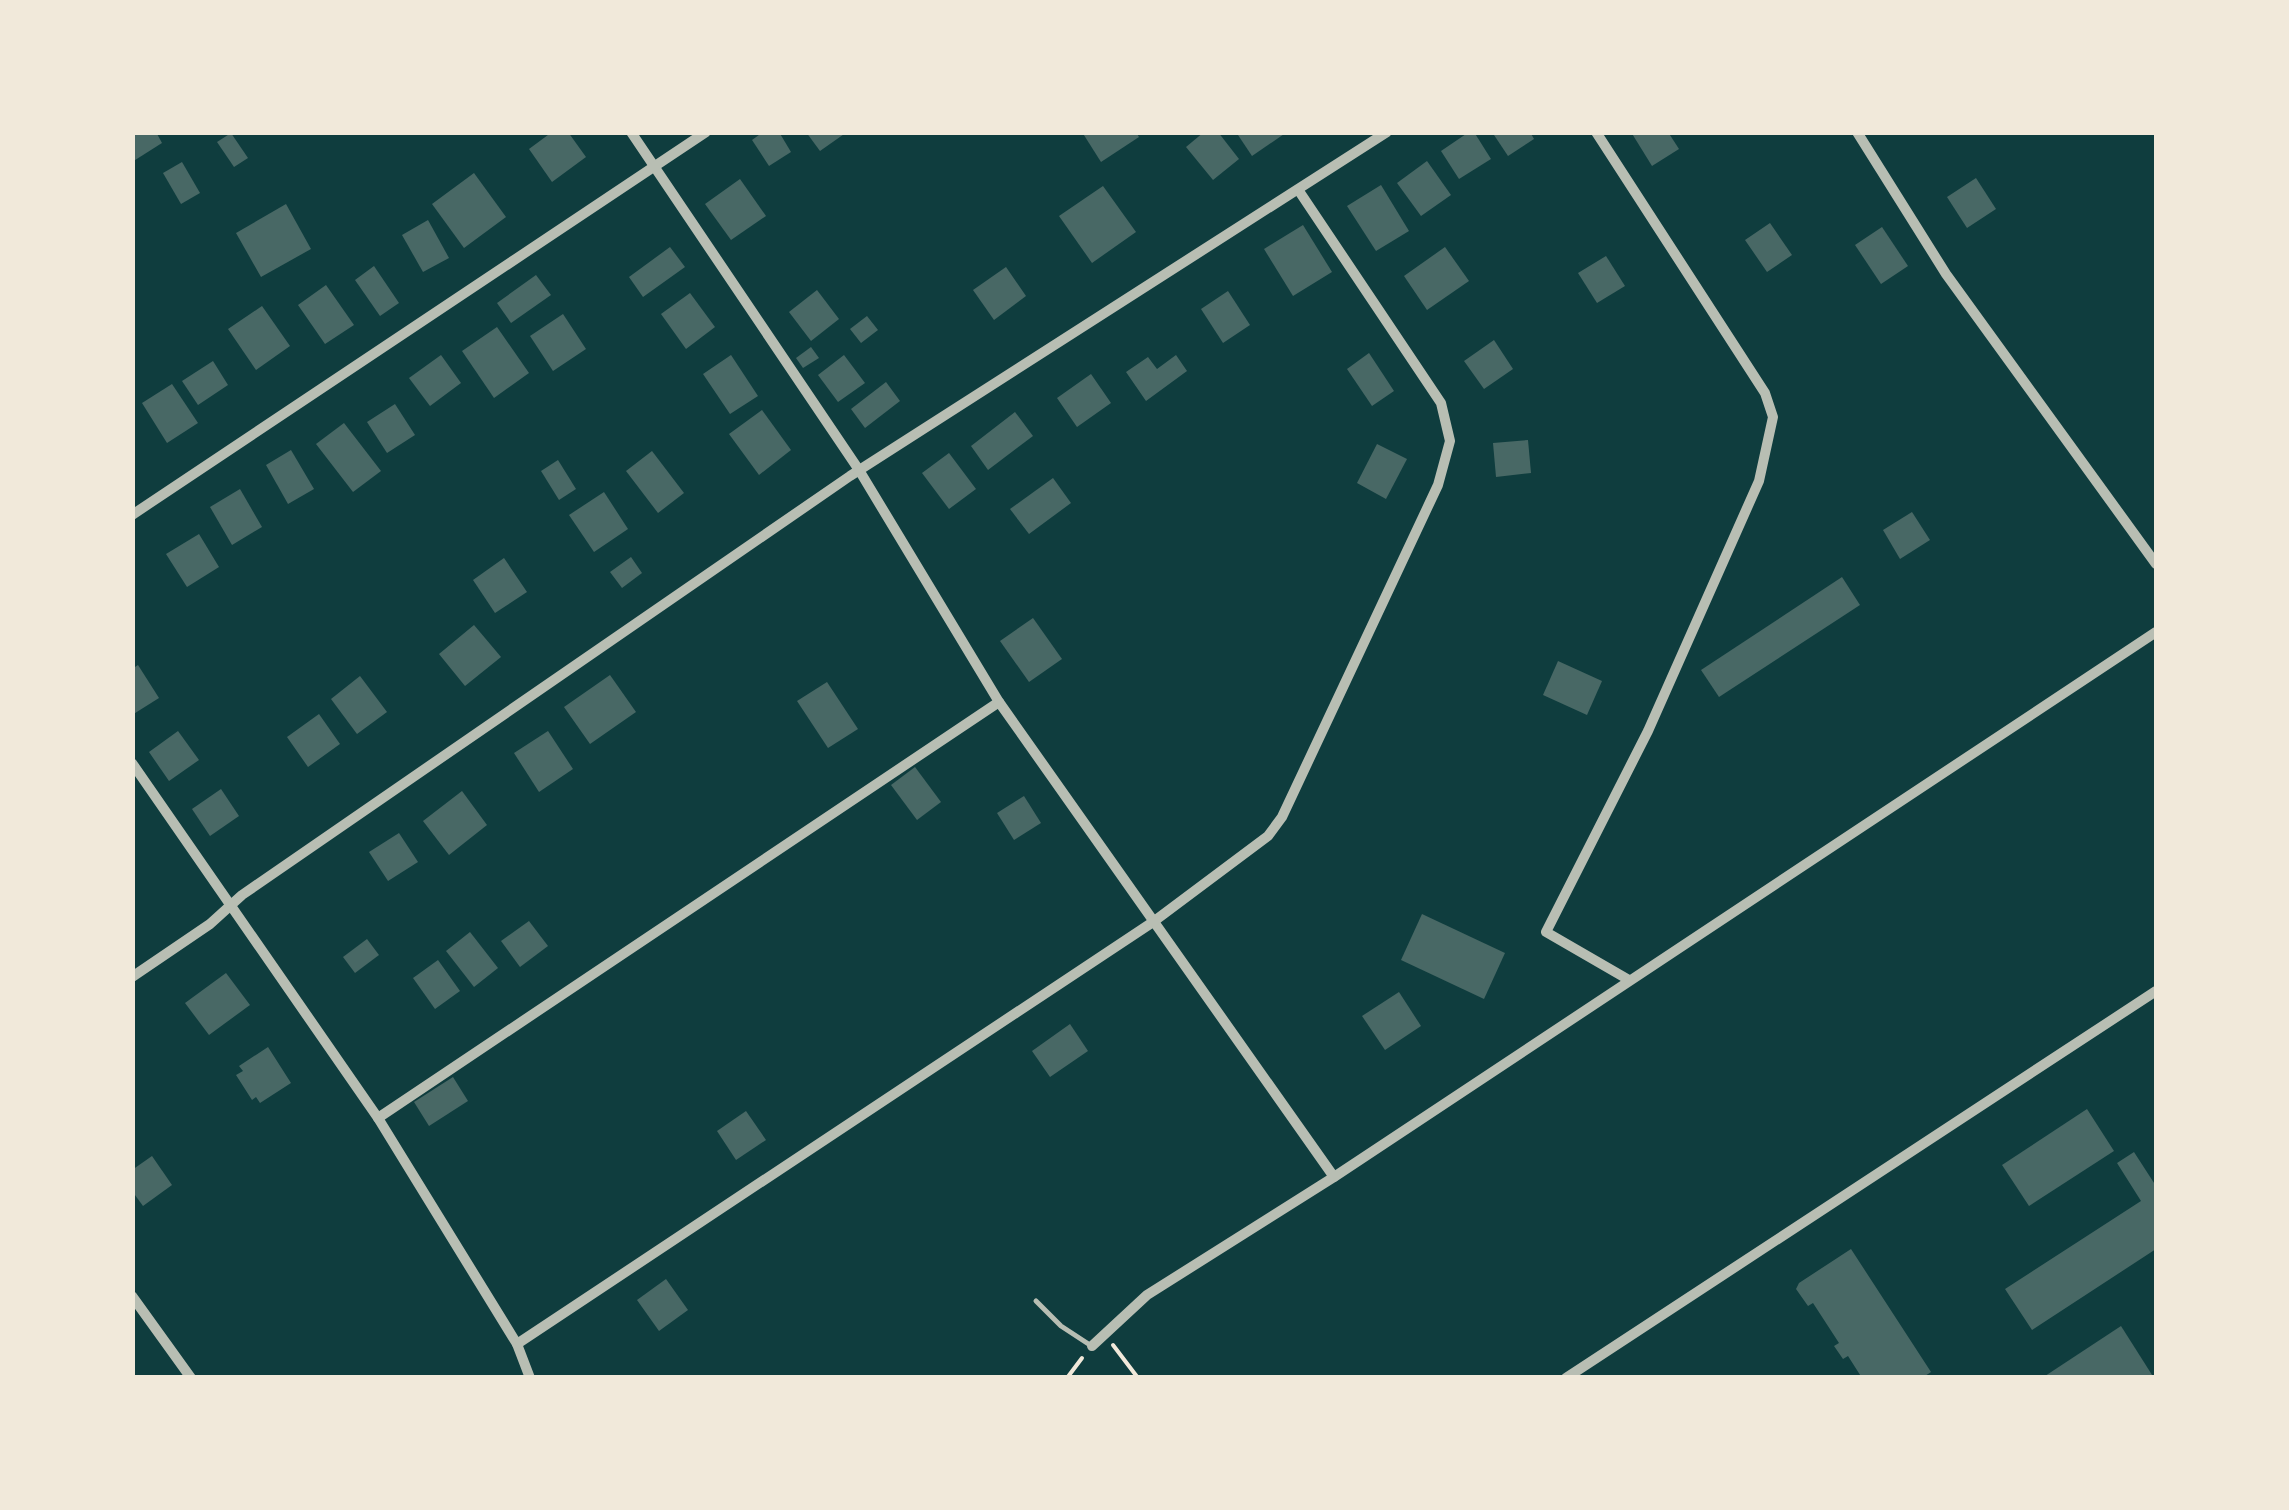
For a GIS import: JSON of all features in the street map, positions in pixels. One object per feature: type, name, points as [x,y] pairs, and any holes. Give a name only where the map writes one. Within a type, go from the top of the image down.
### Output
[{"type":"street","points":[[631,132],[858,470],[999,702],[1334,1177]]},
{"type":"street","points":[[132,514],[706,132]]},
{"type":"street","points":[[132,977],[858,470],[1386,132]]},
{"type":"street","points":[[1596,132],[1765,393],[1774,417],[1759,481],[1648,730],[1546,932],[1628,980]]},
{"type":"street","points":[[1857,132],[1946,274],[2156,564]]},
{"type":"street","points":[[518,1344],[1153,922],[1268,836],[1282,816],[1446,462],[1448,422],[1441,403],[1299,191]]},
{"type":"street","points":[[1092,1346],[1147,1294],[1334,1177],[2156,632]]},
{"type":"street","points":[[378,1118],[999,702]]},
{"type":"street","points":[[132,763],[228,907],[378,1118],[518,1344],[530,1378]]},
{"type":"street","points":[[1566,1378],[2156,991]]},
{"type":"street","points":[[132,1296],[191,1378]]},
{"type":"lane","points":[[1036,1300],[1061,1326],[1092,1346]]},
{"type":"path","points":[[1102,1335],[1138,1378]]},
{"type":"path","points":[[1067,1378],[1092,1346]]},
{"type":"building","points":[[132,132],[156,132],[162,143],[132,162]]},
{"type":"building","points":[[552,132],[568,132],[586,157],[552,182],[529,149]]},
{"type":"building","points":[[763,132],[779,132],[791,152],[769,166],[752,140]]},
{"type":"building","points":[[806,132],[847,132],[820,151]]},
{"type":"building","points":[[1082,132],[1136,132],[1139,137],[1101,162]]},
{"type":"building","points":[[1204,132],[1218,132],[1239,159],[1213,180],[1186,147]]},
{"type":"building","points":[[1236,132],[1287,132],[1252,156]]},
{"type":"building","points":[[1474,132],[1491,159],[1459,179],[1441,151]]},
{"type":"building","points":[[1492,132],[1530,132],[1534,139],[1508,156]]},
{"type":"building","points":[[1631,132],[1668,132],[1679,149],[1652,166]]},
{"type":"building","points":[[231,133],[248,158],[234,167],[217,142]]},
{"type":"building","points":[[1427,161],[1451,195],[1421,216],[1397,183]]},
{"type":"building","points":[[182,162],[200,193],[181,204],[163,173]]},
{"type":"building","points":[[474,173],[506,217],[464,248],[432,204]]},
{"type":"building","points":[[1976,178],[1996,209],[1967,228],[1947,197]]},
{"type":"building","points":[[740,179],[766,216],[731,240],[705,204]]},
{"type":"building","points":[[1381,185],[1409,231],[1376,251],[1347,206]]},
{"type":"building","points":[[1103,186],[1136,232],[1092,263],[1059,216]]},
{"type":"building","points":[[286,204],[311,249],[261,277],[236,233]]},
{"type":"building","points":[[428,220],[449,258],[423,272],[402,235]]},
{"type":"building","points":[[1770,223],[1792,255],[1767,272],[1745,240]]},
{"type":"building","points":[[1303,225],[1332,272],[1293,296],[1264,249]]},
{"type":"building","points":[[1882,227],[1908,266],[1881,284],[1855,245]]},
{"type":"building","points":[[670,247],[685,267],[643,297],[629,277]]},
{"type":"building","points":[[1445,247],[1469,281],[1427,310],[1404,276]]},
{"type":"building","points":[[1606,256],[1625,286],[1597,303],[1578,273]]},
{"type":"building","points":[[374,266],[399,303],[380,316],[355,280]]},
{"type":"building","points":[[1006,267],[1026,296],[994,320],[973,290]]},
{"type":"building","points":[[536,275],[551,295],[511,323],[497,303]]},
{"type":"building","points":[[326,285],[354,325],[325,344],[298,305]]},
{"type":"building","points":[[817,290],[839,319],[811,341],[789,312]]},
{"type":"building","points":[[1228,291],[1250,325],[1223,343],[1201,309]]},
{"type":"building","points":[[690,293],[715,327],[686,349],[661,314]]},
{"type":"building","points":[[262,306],[290,346],[256,370],[228,329]]},
{"type":"building","points":[[563,314],[586,349],[553,371],[530,336]]},
{"type":"building","points":[[867,316],[878,330],[861,343],[850,329]]},
{"type":"building","points":[[497,327],[529,373],[494,398],[462,351]]},
{"type":"building","points":[[1494,340],[1513,369],[1484,389],[1464,361]]},
{"type":"building","points":[[811,347],[819,358],[803,368],[796,358]]},
{"type":"building","points":[[1369,353],[1394,391],[1372,406],[1347,369]]},
{"type":"building","points":[[441,355],[461,383],[430,406],[409,378]]},
{"type":"building","points":[[731,355],[758,396],[730,414],[703,374]]},
{"type":"building","points":[[844,355],[865,383],[838,402],[818,375]]},
{"type":"building","points":[[1176,355],[1187,371],[1146,401],[1126,372],[1148,357],[1157,369]]},
{"type":"building","points":[[213,361],[228,385],[198,405],[182,381]]},
{"type":"building","points":[[1091,374],[1111,403],[1077,427],[1057,398]]},
{"type":"building","points":[[886,382],[900,401],[865,428],[851,409]]},
{"type":"building","points":[[172,384],[198,423],[167,443],[142,403]]},
{"type":"building","points":[[395,404],[415,435],[387,453],[367,422]]},
{"type":"building","points":[[762,410],[791,450],[759,475],[729,434]]},
{"type":"building","points":[[1015,412],[1033,436],[988,470],[971,446]]},
{"type":"building","points":[[344,423],[381,471],[353,492],[316,444]]},
{"type":"building","points":[[1528,440],[1531,473],[1496,477],[1493,443]]},
{"type":"building","points":[[1377,444],[1407,459],[1386,499],[1357,483]]},
{"type":"building","points":[[291,450],[314,489],[288,504],[266,465]]},
{"type":"building","points":[[652,451],[684,493],[658,513],[626,471]]},
{"type":"building","points":[[949,453],[976,489],[949,509],[922,473]]},
{"type":"building","points":[[558,460],[576,489],[559,500],[541,471]]},
{"type":"building","points":[[1053,478],[1071,503],[1029,534],[1010,509]]},
{"type":"building","points":[[240,489],[262,527],[232,545],[210,507]]},
{"type":"building","points":[[604,492],[628,529],[594,552],[569,515]]},
{"type":"building","points":[[1912,512],[1930,540],[1900,559],[1883,530]]},
{"type":"building","points":[[199,534],[219,567],[187,587],[166,554]]},
{"type":"building","points":[[631,557],[642,573],[622,588],[610,572]]},
{"type":"building","points":[[504,558],[527,592],[495,613],[473,580]]},
{"type":"building","points":[[1842,577],[1860,605],[1719,697],[1701,670]]},
{"type":"building","points":[[1033,618],[1062,659],[1029,682],[1000,641]]},
{"type":"building","points":[[474,625],[501,657],[465,686],[439,654]]},
{"type":"building","points":[[1558,661],[1602,681],[1587,715],[1543,695]]},
{"type":"building","points":[[138,665],[159,698],[132,715],[132,669]]},
{"type":"building","points":[[610,675],[636,712],[590,744],[564,707]]},
{"type":"building","points":[[360,676],[387,712],[357,734],[331,699]]},
{"type":"building","points":[[827,682],[858,729],[828,748],[797,701]]},
{"type":"building","points":[[319,714],[340,744],[308,767],[287,737]]},
{"type":"building","points":[[178,731],[199,760],[169,781],[149,752]]},
{"type":"building","points":[[548,731],[573,769],[539,792],[514,753]]},
{"type":"building","points":[[915,767],[941,802],[917,820],[891,785]]},
{"type":"building","points":[[221,789],[239,816],[210,836],[192,809]]},
{"type":"building","points":[[462,791],[487,825],[449,855],[423,821]]},
{"type":"building","points":[[1024,796],[1041,823],[1014,840],[997,813]]},
{"type":"building","points":[[399,833],[418,862],[388,881],[369,852]]},
{"type":"building","points":[[1422,914],[1505,953],[1484,999],[1401,960]]},
{"type":"building","points":[[529,921],[548,946],[520,967],[501,941]]},
{"type":"building","points":[[470,932],[498,968],[474,987],[446,951]]},
{"type":"building","points":[[367,939],[379,955],[355,973],[343,957]]},
{"type":"building","points":[[438,960],[460,991],[435,1009],[413,978]]},
{"type":"building","points":[[226,973],[250,1005],[209,1035],[185,1003]]},
{"type":"building","points":[[1399,992],[1421,1026],[1385,1050],[1362,1016]]},
{"type":"building","points":[[1070,1024],[1088,1051],[1050,1077],[1032,1051]]},
{"type":"building","points":[[268,1047],[291,1083],[260,1103],[256,1097],[252,1100],[236,1075],[243,1071],[239,1066]]},
{"type":"building","points":[[453,1077],[468,1101],[429,1126],[414,1102]]},
{"type":"building","points":[[2087,1109],[2114,1151],[2029,1206],[2002,1165]]},
{"type":"building","points":[[746,1111],[766,1140],[736,1160],[717,1131]]},
{"type":"building","points":[[2134,1152],[2156,1186],[2156,1249],[2032,1330],[2005,1289],[2141,1201],[2117,1163]]},
{"type":"building","points":[[152,1156],[172,1185],[143,1206],[132,1191],[132,1170]]},
{"type":"building","points":[[1851,1249],[1931,1372],[1922,1378],[1862,1378],[1848,1356],[1843,1359],[1834,1346],[1839,1343],[1813,1303],[1808,1306],[1796,1289],[1799,1283]]},
{"type":"building","points":[[666,1279],[688,1310],[659,1331],[637,1300]]},
{"type":"building","points":[[2121,1326],[2154,1378],[2042,1378]]}]
